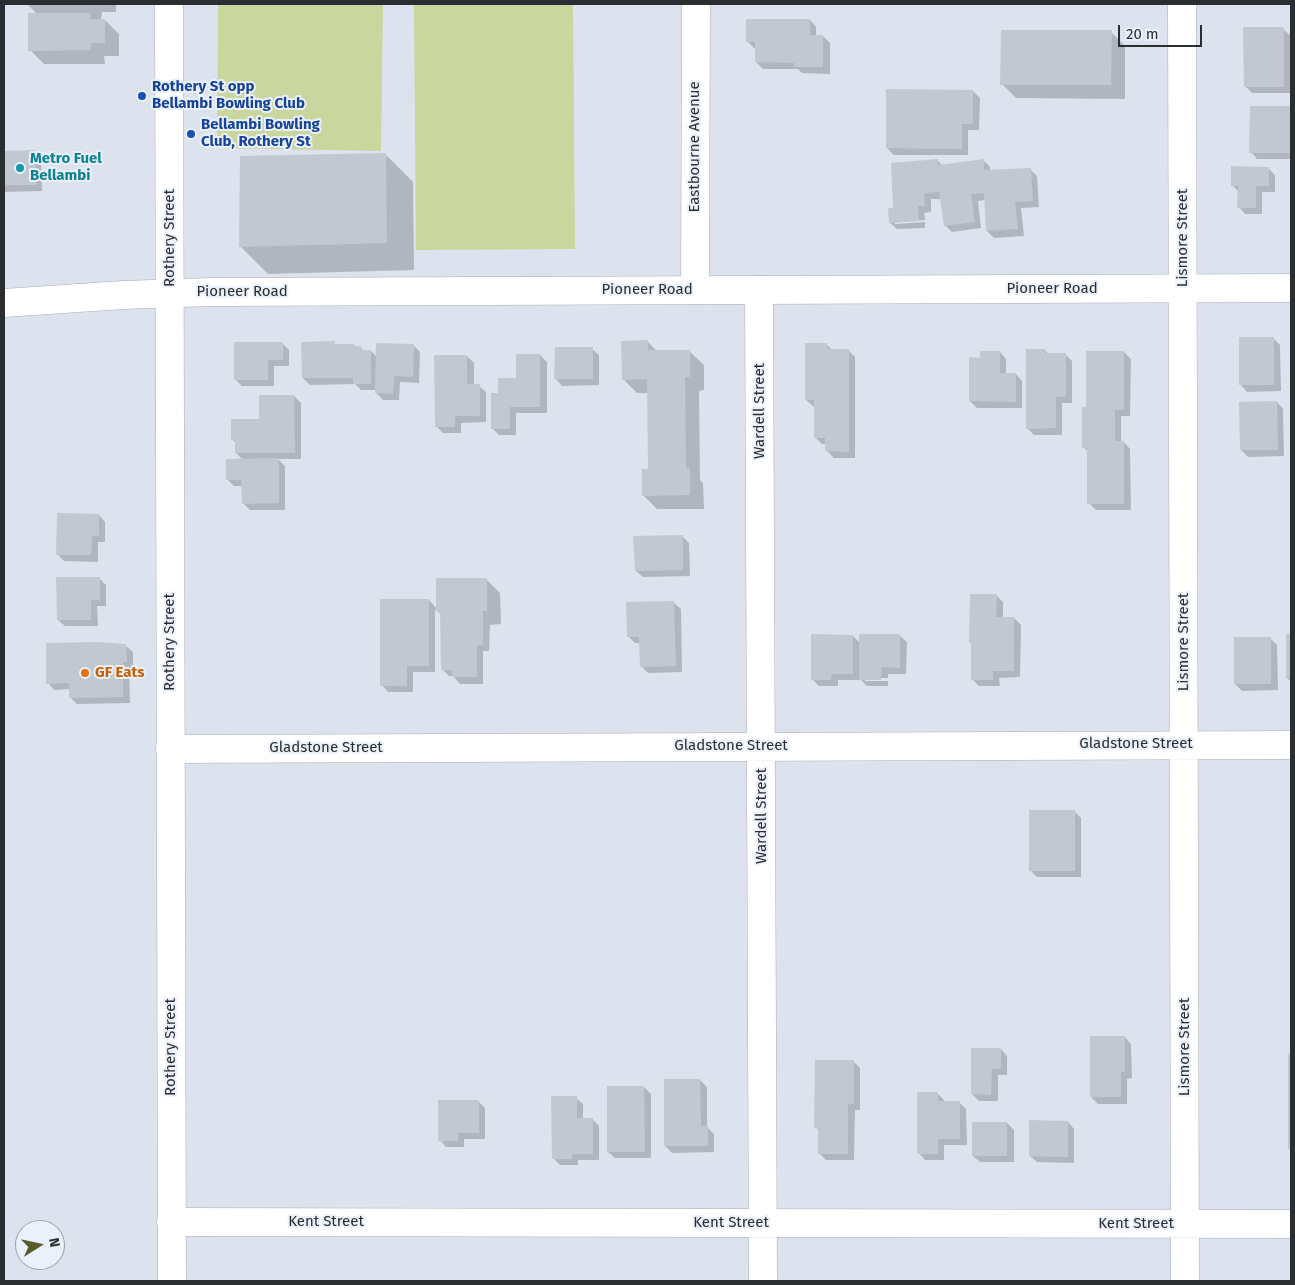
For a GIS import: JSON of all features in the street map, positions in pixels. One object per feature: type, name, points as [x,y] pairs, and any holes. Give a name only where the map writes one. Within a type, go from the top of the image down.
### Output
[{"type":"street","name":"Rothery Street","points":[[169,4],[172,1281]]},
{"type":"street","name":"Eastbourne Avenue","points":[[694,290],[696,4]]},
{"type":"street","name":"Lismore Street","points":[[1182,4],[1186,1281]]},
{"type":"street","name":"Pioneer Road","points":[[4,303],[170,293],[1291,288]]},
{"type":"street","name":"Wardell Street","points":[[759,290],[764,1281]]},
{"type":"street","name":"Gladstone Street","points":[[170,749],[1291,744]]},
{"type":"street","name":"Kent Street","points":[[171,1222],[1291,1224]]},
{"type":"green space","points":[[218,4],[383,4],[381,151],[217,148]]},
{"type":"green space","points":[[414,4],[573,4],[575,249],[416,250]]},
{"type":"building","points":[[28,13],[90,13],[90,19],[105,19],[105,43],[91,43],[91,50],[28,51]]},
{"type":"building","points":[[746,19],[810,19],[810,35],[823,35],[823,67],[794,67],[794,63],[755,62],[755,42],[746,42]]},
{"type":"building","points":[[1243,27],[1284,27],[1284,87],[1244,87]]},
{"type":"building","points":[[1001,30],[1112,30],[1111,85],[1000,85]]},
{"type":"building","points":[[886,89],[973,90],[973,124],[962,124],[962,149],[886,148]]},
{"type":"building","points":[[1250,106],[1291,106],[1291,153],[1249,153]]},
{"type":"building","name":"Metro Fuel Bellambi","points":[[35,150],[36,185],[4,185],[4,151]]},
{"type":"building","points":[[386,153],[387,243],[239,247],[240,156]]},
{"type":"building","points":[[938,159],[938,165],[984,159],[984,170],[1031,168],[1033,201],[1015,202],[1018,229],[986,231],[984,193],[971,194],[975,222],[944,226],[939,192],[924,193],[925,206],[918,206],[919,221],[889,223],[888,208],[893,208],[891,163]]},
{"type":"building","points":[[1231,166],[1269,167],[1269,186],[1256,186],[1256,208],[1237,208],[1238,186],[1231,186]]},
{"type":"building","points":[[1239,337],[1274,337],[1274,385],[1239,385]]},
{"type":"building","points":[[648,340],[648,350],[690,350],[690,377],[685,377],[686,468],[690,468],[690,495],[642,496],[642,469],[648,469],[647,379],[622,380],[621,341]]},
{"type":"building","points":[[335,341],[335,344],[354,344],[354,346],[361,346],[361,350],[371,350],[371,384],[353,384],[353,378],[302,378],[301,342]]},
{"type":"building","points":[[234,342],[283,342],[283,360],[268,360],[268,380],[234,380]]},
{"type":"building","points":[[376,343],[414,344],[413,377],[394,376],[393,394],[375,393]]},
{"type":"building","points":[[805,343],[827,343],[827,349],[849,349],[849,452],[825,451],[825,438],[814,438],[814,400],[805,400]]},
{"type":"building","points":[[555,347],[593,347],[593,379],[554,379]]},
{"type":"building","points":[[1026,349],[1045,349],[1045,353],[1066,353],[1066,396],[1056,397],[1056,428],[1026,429]]},
{"type":"building","points":[[980,351],[1000,351],[1000,373],[1016,373],[1016,402],[969,401],[969,357],[980,358]]},
{"type":"building","points":[[1086,351],[1124,351],[1124,410],[1115,410],[1115,441],[1124,441],[1124,504],[1087,504],[1087,448],[1082,448],[1082,407],[1086,407]]},
{"type":"building","points":[[516,354],[540,354],[540,407],[510,407],[510,429],[491,429],[491,393],[498,393],[498,378],[516,378]]},
{"type":"building","points":[[434,355],[467,355],[467,384],[480,384],[480,416],[455,416],[455,427],[435,427]]},
{"type":"building","points":[[259,395],[294,395],[295,453],[235,453],[235,440],[231,440],[231,419],[259,419]]},
{"type":"building","points":[[1277,401],[1278,450],[1240,450],[1239,402]]},
{"type":"building","points":[[279,458],[279,503],[242,504],[241,480],[226,480],[226,459]]},
{"type":"building","points":[[57,513],[99,514],[99,536],[92,536],[91,555],[56,555]]},
{"type":"building","points":[[683,535],[683,570],[635,571],[633,536]]},
{"type":"building","points":[[56,577],[100,577],[100,600],[91,600],[91,620],[57,620]]},
{"type":"building","points":[[436,578],[487,578],[487,611],[483,611],[483,645],[477,645],[477,677],[452,677],[452,670],[441,670],[440,611],[436,611]]},
{"type":"building","points":[[970,594],[997,594],[996,617],[1014,617],[1014,671],[993,671],[993,680],[971,680],[971,643],[969,643]]},
{"type":"building","points":[[380,599],[429,599],[429,666],[407,666],[407,686],[380,686]]},
{"type":"building","points":[[674,601],[676,666],[640,667],[639,637],[627,637],[626,602]]},
{"type":"building","points":[[811,634],[853,635],[853,674],[832,674],[831,680],[811,680]]},
{"type":"building","points":[[859,634],[900,634],[900,668],[882,667],[881,680],[859,680]]},
{"type":"building","points":[[1286,634],[1291,634],[1291,678],[1286,678]]},
{"type":"building","points":[[1234,637],[1271,637],[1271,684],[1234,684]]},
{"type":"building","name":"GF Eats","points":[[98,642],[126,644],[127,662],[123,662],[123,697],[69,698],[69,683],[46,684],[46,643]]},
{"type":"building","points":[[1029,810],[1075,810],[1075,871],[1029,871]]},
{"type":"building","points":[[1090,1036],[1125,1036],[1125,1072],[1121,1072],[1121,1097],[1090,1097]]},
{"type":"building","points":[[971,1048],[1001,1048],[1001,1069],[992,1069],[991,1095],[971,1094]]},
{"type":"building","points":[[1288,1054],[1291,1054],[1291,1149],[1288,1149]]},
{"type":"building","points":[[815,1060],[854,1060],[854,1104],[848,1104],[848,1154],[818,1154],[818,1128],[814,1128]]},
{"type":"building","points":[[664,1079],[700,1079],[701,1126],[708,1126],[708,1146],[664,1146]]},
{"type":"building","points":[[607,1086],[644,1086],[645,1152],[607,1152]]},
{"type":"building","points":[[917,1092],[938,1092],[938,1101],[960,1101],[960,1139],[938,1139],[938,1154],[917,1154]]},
{"type":"building","points":[[551,1096],[577,1096],[577,1118],[593,1118],[593,1154],[572,1154],[572,1159],[552,1159]]},
{"type":"building","points":[[438,1100],[479,1100],[479,1133],[458,1133],[458,1141],[438,1141]]},
{"type":"building","points":[[1029,1120],[1068,1121],[1068,1157],[1029,1156]]},
{"type":"building","points":[[972,1122],[1007,1122],[1007,1156],[972,1156]]},
{"type":"place","name":"Rothery St opp Bellambi Bowling Club","points":[[142,96]]},
{"type":"place","name":"Bellambi Bowling Club, Rothery St","points":[[191,134]]},
{"type":"place","name":"Metro Fuel Bellambi","points":[[20,168]]},
{"type":"place","name":"GF Eats","points":[[85,673]]}]
